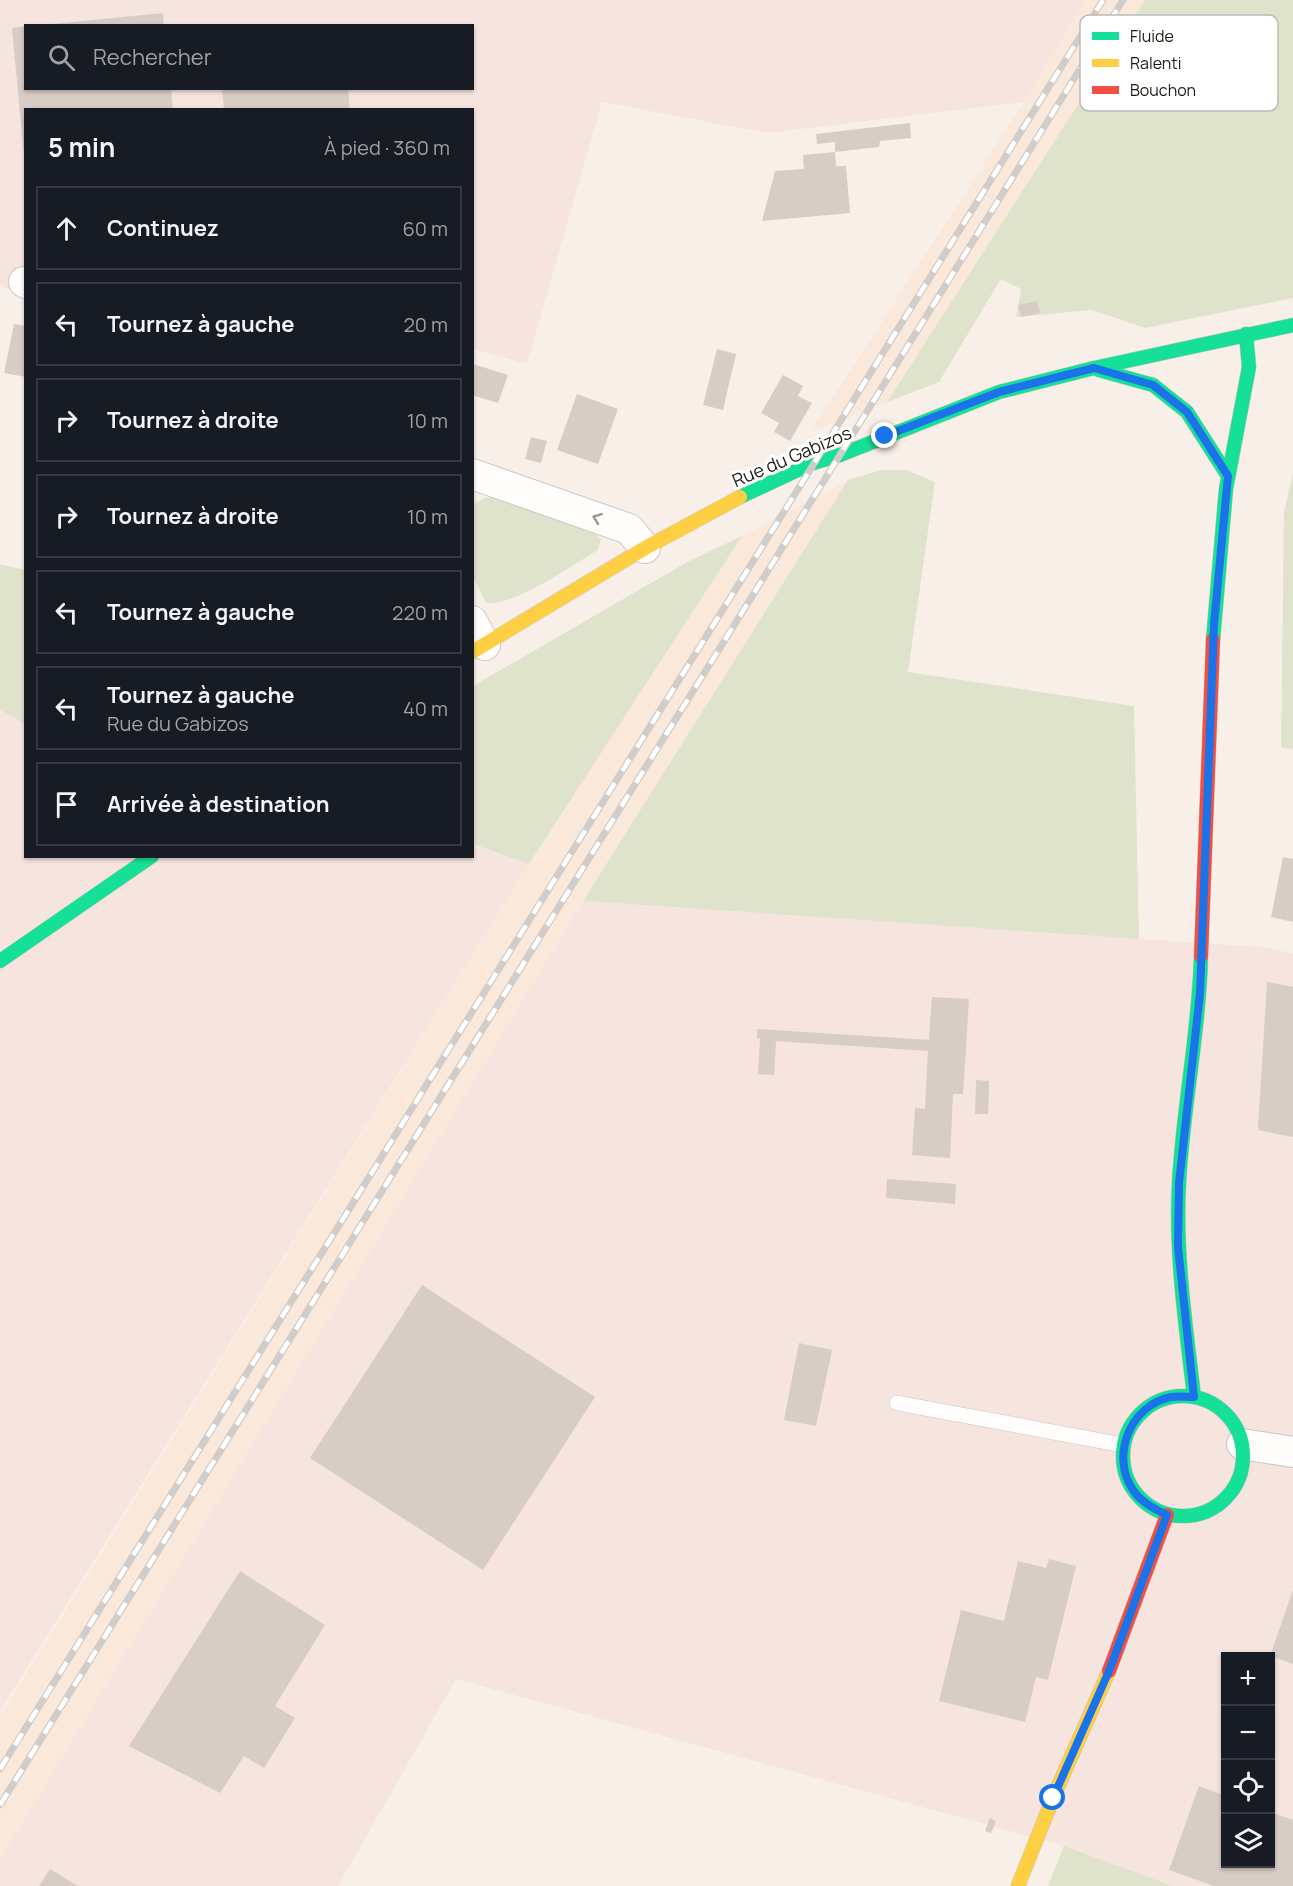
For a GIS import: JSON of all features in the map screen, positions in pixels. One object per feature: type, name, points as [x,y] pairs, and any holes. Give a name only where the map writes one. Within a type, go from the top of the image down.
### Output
[{"type":"street","name":"Rue du Gabizos","points":[[477,639],[737,499],[813,463],[999,392],[1094,368],[1293,325]]},
{"type":"street","points":[[1194,1397],[1178,1247],[1179,1183],[1200,993],[1214,624],[1228,476],[1249,367],[1246,334]]},
{"type":"street","points":[[1094,368],[1153,385],[1187,412],[1228,476]]},
{"type":"street","points":[[474,475],[629,530],[645,548]]},
{"type":"street","points":[[0,961],[149,858]]},
{"type":"street","points":[[1171,1397],[1194,1397],[1216,1406],[1233,1423],[1242,1444],[1242,1467],[1233,1489],[1217,1506],[1195,1515],[1167,1515],[1150,1507],[1133,1490],[1124,1469],[1123,1445],[1132,1423],[1149,1406],[1171,1397]]},
{"type":"street","points":[[1242,1444],[1293,1452]]},
{"type":"street","points":[[1018,1886],[1053,1798],[1109,1671],[1167,1515]]},
{"type":"lane","points":[[897,1403],[1123,1445]]},
{"type":"shaded area","points":[[0,0],[1086,0],[1024,102],[767,133],[602,102],[527,364],[474,349],[474,108],[24,108],[24,297],[0,286]]},
{"type":"shaded area","points":[[1086,0],[1145,0],[1135,15],[1080,15],[1080,101],[887,402],[811,431],[1024,102]]},
{"type":"shaded area","points":[[848,480],[583,901],[0,1859],[0,1716],[529,864],[742,536]]},
{"type":"shaded area","points":[[0,710],[24,723],[24,858],[474,858],[474,844],[529,864],[0,1711]]},
{"type":"shaded area","points":[[583,901],[1259,947],[1293,953],[1293,1886],[1173,1886],[1064,1846],[456,1679],[338,1886],[0,1886],[0,1859]]},
{"type":"green space","points":[[1145,0],[1293,0],[1293,298],[1145,328],[1092,310],[1016,317],[1021,289],[1001,279],[939,382],[887,402],[1080,101],[1080,111],[1278,111],[1278,15],[1135,15]]},
{"type":"green space","points":[[881,470],[907,470],[935,482],[908,672],[1134,706],[1139,939],[583,901],[848,480]]},
{"type":"green space","points":[[1293,472],[1293,750],[1281,747],[1284,513]]},
{"type":"green space","points":[[499,497],[586,526],[601,539],[598,550],[527,592],[498,602],[486,603],[474,579],[474,504],[484,498]]},
{"type":"green space","points":[[742,536],[529,864],[474,844],[474,685],[689,561]]},
{"type":"green space","points":[[0,564],[24,570],[24,723],[0,710]]},
{"type":"green space","points":[[1064,1846],[1173,1886],[1048,1886]]},
{"type":"building","points":[[163,13],[164,24],[52,24]]},
{"type":"building","points":[[24,26],[24,90],[171,90],[173,108],[24,108],[24,155],[12,28]]},
{"type":"building","points":[[222,90],[348,90],[350,108],[224,108]]},
{"type":"building","points":[[910,123],[911,138],[880,141],[879,147],[835,152],[835,142],[817,144],[816,134]]},
{"type":"building","points":[[835,152],[836,166],[846,166],[850,213],[762,221],[775,171],[804,169],[803,155]]},
{"type":"building","points":[[1037,301],[1040,313],[1021,317],[1018,305]]},
{"type":"building","points":[[14,324],[24,326],[24,377],[4,373]]},
{"type":"building","points":[[717,349],[736,354],[723,410],[703,405]]},
{"type":"building","points":[[474,364],[508,375],[498,403],[474,396]]},
{"type":"building","points":[[783,375],[803,386],[798,396],[812,403],[790,441],[774,432],[779,423],[761,413]]},
{"type":"building","points":[[577,394],[618,409],[598,464],[557,450]]},
{"type":"building","points":[[531,437],[547,441],[541,463],[525,459]]},
{"type":"building","points":[[1283,857],[1293,859],[1293,922],[1271,917]]},
{"type":"building","points":[[1267,982],[1293,987],[1293,1137],[1258,1130]]},
{"type":"building","points":[[932,997],[969,999],[963,1094],[953,1094],[950,1158],[912,1155],[915,1108],[925,1109],[928,1051],[776,1041],[774,1075],[758,1074],[760,1038],[757,1038],[757,1029],[929,1040]]},
{"type":"building","points":[[976,1080],[989,1081],[988,1114],[975,1114]]},
{"type":"building","points":[[887,1179],[956,1184],[955,1204],[886,1198]]},
{"type":"building","points":[[422,1285],[595,1397],[483,1570],[310,1458]]},
{"type":"building","points":[[799,1343],[832,1350],[816,1426],[784,1420]]},
{"type":"building","points":[[1049,1559],[1076,1566],[1048,1680],[1036,1677],[1025,1722],[939,1701],[961,1610],[1004,1621],[1018,1561],[1046,1568]]},
{"type":"building","points":[[240,1571],[325,1625],[275,1706],[295,1718],[264,1768],[244,1756],[220,1793],[129,1746]]},
{"type":"building","points":[[1293,1590],[1293,1664],[1275,1658],[1275,1652],[1271,1652]]},
{"type":"building","points":[[1199,1786],[1221,1794],[1221,1868],[1275,1868],[1275,1814],[1293,1820],[1293,1886],[1214,1886],[1169,1870]]},
{"type":"building","points":[[990,1818],[996,1821],[991,1833],[985,1831]]},
{"type":"building","points":[[50,1869],[78,1886],[39,1886]]},
{"type":"railway","points":[[1094,15],[1103,0]]},
{"type":"railway","points":[[1114,15],[1123,0]]},
{"type":"railway","points":[[0,1769],[1080,37]]},
{"type":"railway","points":[[0,1805],[1080,69]]},
{"type":"traffic: fast","points":[[740,497],[813,463],[840,455],[999,392],[1094,368],[1293,325]]},
{"type":"traffic: fast","points":[[1213,640],[1226,489],[1249,367],[1246,334]]},
{"type":"traffic: fast","points":[[1099,370],[1153,385],[1187,412],[1228,476]]},
{"type":"traffic: fast","points":[[0,961],[149,858]]},
{"type":"traffic: fast","points":[[1194,1397],[1182,1290],[1178,1210],[1181,1155],[1200,985],[1201,956]]},
{"type":"traffic: fast","points":[[1183,1396],[1206,1401],[1225,1414],[1238,1433],[1243,1456],[1238,1479],[1225,1498],[1206,1511],[1183,1516],[1160,1511],[1141,1498],[1128,1479],[1123,1456],[1128,1433],[1141,1414],[1160,1401],[1183,1396]]},
{"type":"traffic: slow","points":[[474,651],[645,548],[740,497]]},
{"type":"traffic: slow","points":[[1018,1886],[1053,1798],[1109,1671]]},
{"type":"traffic: jam","points":[[1201,956],[1213,640]]},
{"type":"traffic: jam","points":[[1109,1671],[1167,1515]]},
{"type":"route","points":[[885,436],[999,392],[1094,368],[1153,385],[1187,412],[1228,476],[1214,624],[1200,993],[1179,1183],[1178,1247],[1194,1397],[1171,1397],[1149,1406],[1132,1423],[1123,1445],[1124,1469],[1133,1490],[1150,1507],[1167,1515],[1109,1671],[1053,1798]]}]
